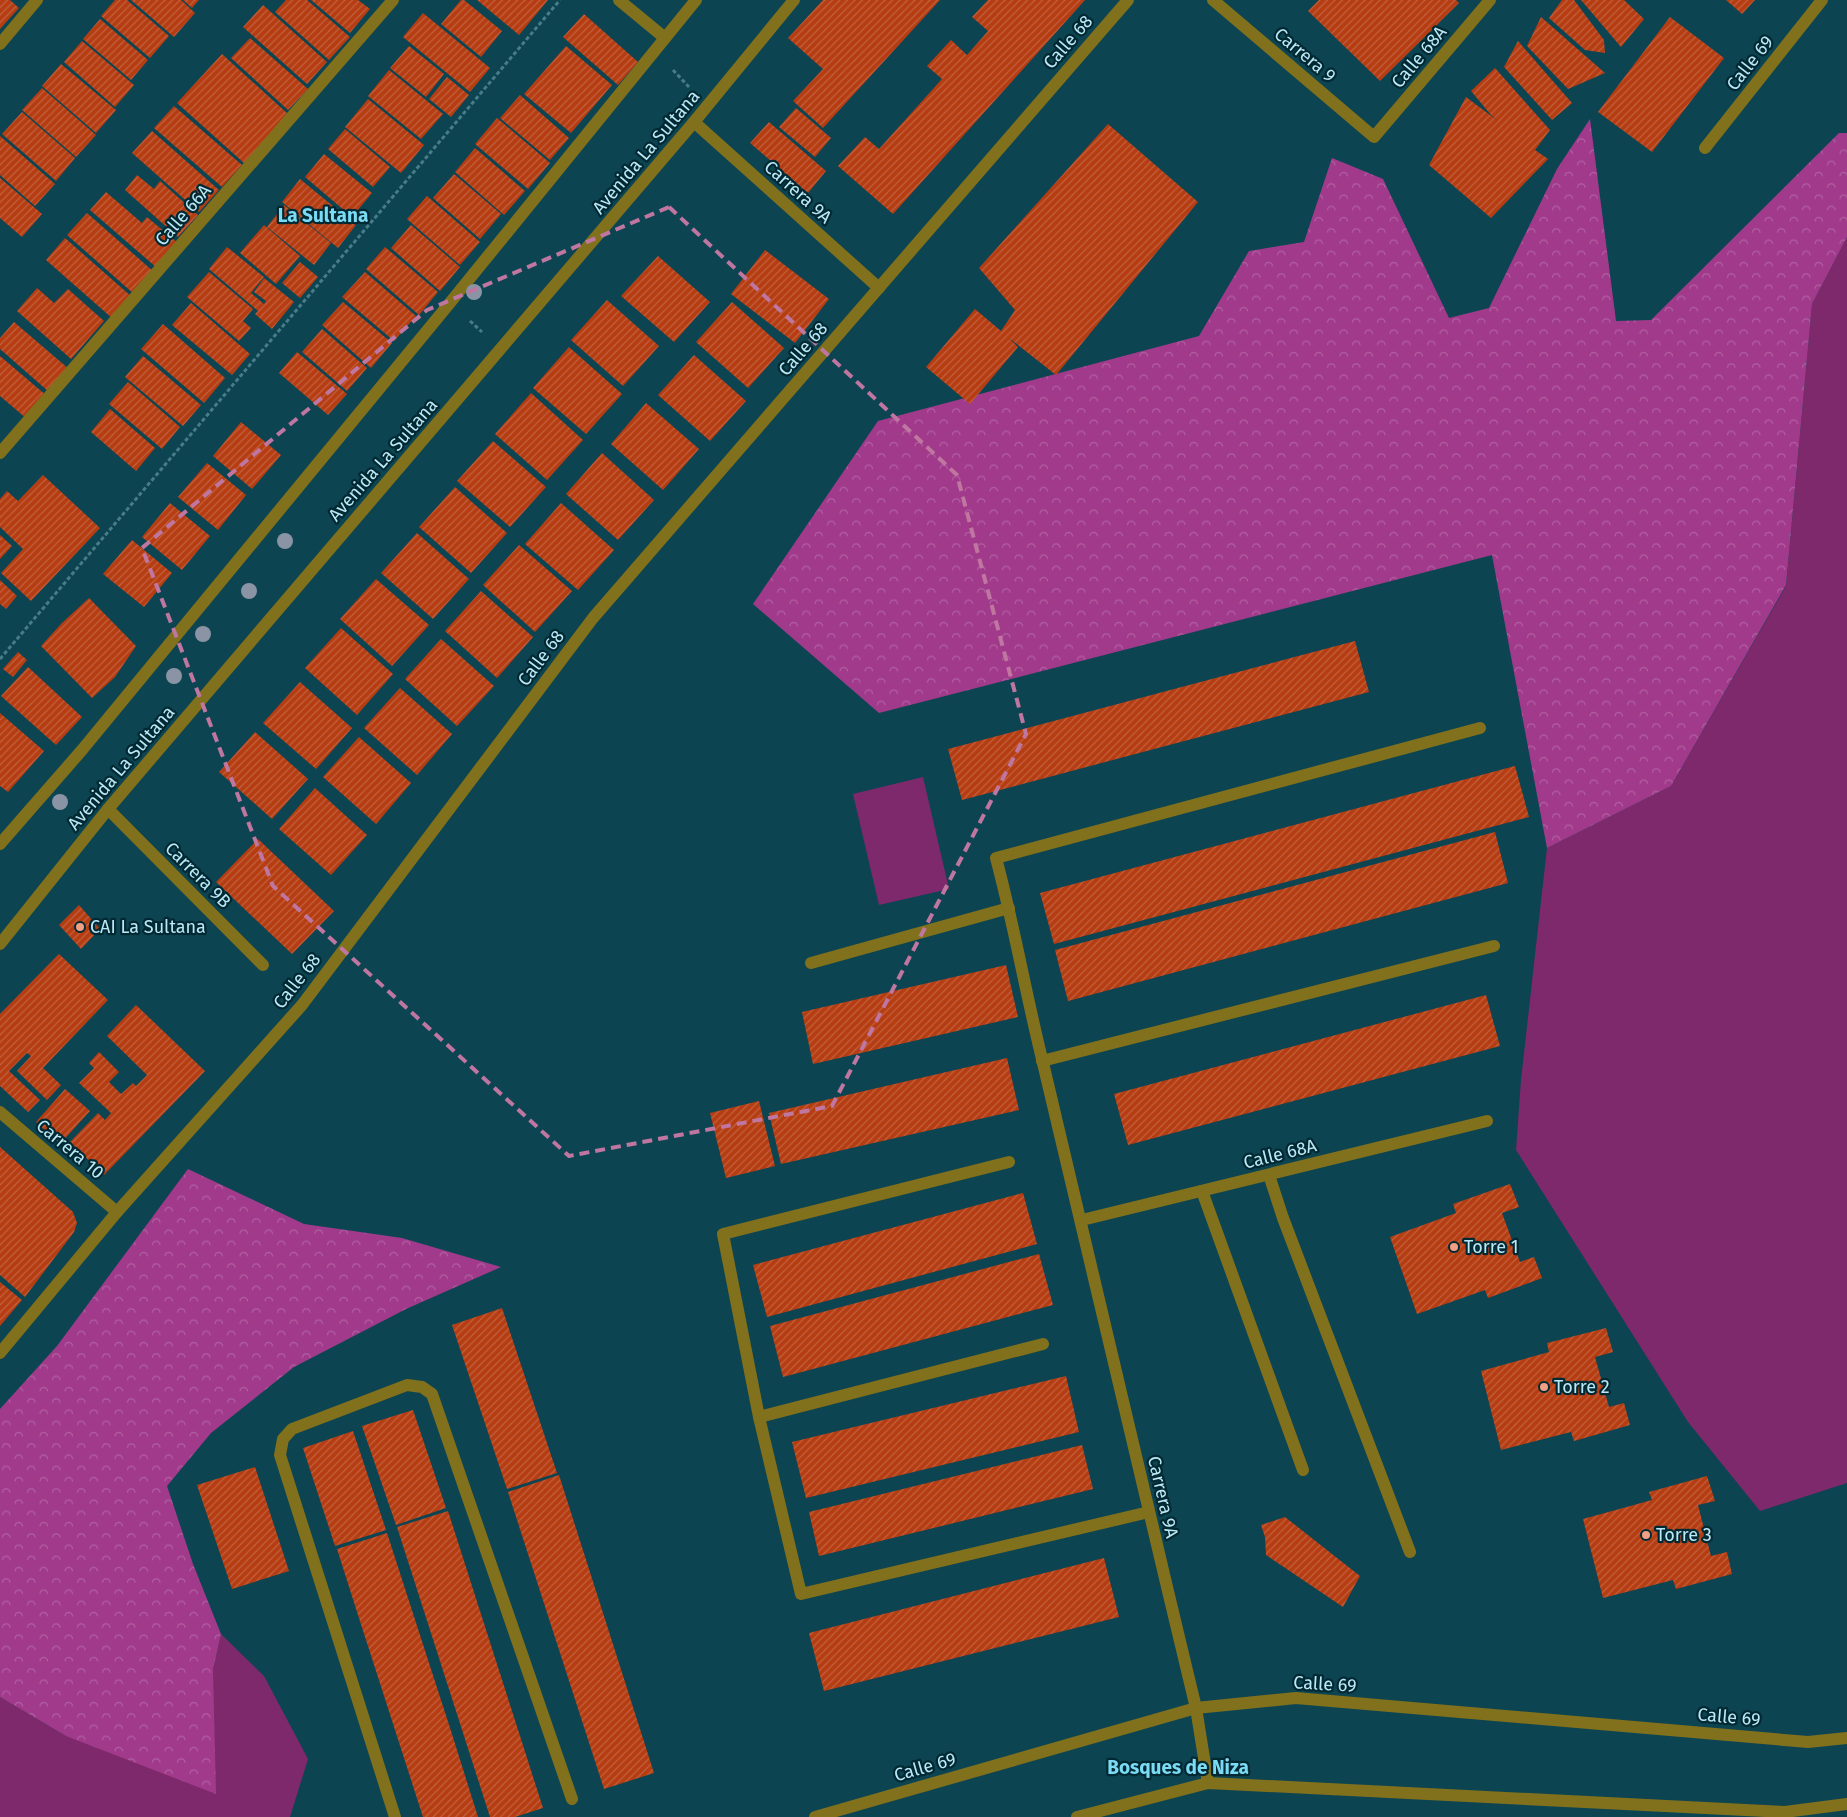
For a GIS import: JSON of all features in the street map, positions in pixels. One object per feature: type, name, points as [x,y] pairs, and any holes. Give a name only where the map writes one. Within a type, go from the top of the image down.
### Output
[{"type":"street","points":[[0,44],[37,0]]},
{"type":"street","name":"Calle 66A","points":[[0,453],[393,0]]},
{"type":"street","points":[[619,0],[665,38]]},
{"type":"street","points":[[0,844],[88,742],[449,304],[696,0]]},
{"type":"street","name":"Avenida La Sultana","points":[[0,944],[108,809],[708,106],[794,0]]},
{"type":"street","name":"Calle 68","points":[[0,1353],[117,1212],[302,1005],[593,618],[1128,0]]},
{"type":"street","name":"Carrera 9","points":[[1213,0],[1374,136]]},
{"type":"street","name":"Calle 68A","points":[[1374,136],[1490,0]]},
{"type":"street","name":"Calle 69","points":[[1705,148],[1822,0]]},
{"type":"street","name":"Carrera 9A","points":[[694,122],[879,288]]},
{"type":"street","name":"Carrera 9A","points":[[1208,1783],[1196,1708],[1082,1220],[1042,1061],[1009,908],[996,858],[1480,728]]},
{"type":"street","name":"Carrera 9B","points":[[108,809],[263,965]]},
{"type":"street","points":[[811,963],[1009,908]]},
{"type":"street","points":[[1042,1061],[1494,946]]},
{"type":"street","name":"Carrera 10","points":[[0,1112],[117,1212]]},
{"type":"street","name":"Calle 68A","points":[[1082,1220],[1487,1121]]},
{"type":"street","points":[[1009,1162],[723,1234],[759,1416],[801,1594],[1149,1512]]},
{"type":"street","points":[[1268,1175],[1410,1552]]},
{"type":"street","points":[[1202,1191],[1303,1470]]},
{"type":"street","points":[[759,1416],[1043,1344]]},
{"type":"street","points":[[395,1817],[280,1455],[283,1439],[292,1428],[407,1385],[422,1387],[432,1394],[572,1800]]},
{"type":"street","name":"Calle 69","points":[[814,1817],[1196,1708],[1296,1698],[1808,1742],[1847,1738]]},
{"type":"street","points":[[1077,1817],[1208,1783],[1785,1812],[1847,1804]]},
{"type":"path","points":[[0,659],[560,0]]},
{"type":"path","points":[[655,51],[708,106]]},
{"type":"path","points":[[449,304],[502,348]]},
{"type":"highlighted area","points":[[669,207],[957,475],[1026,734],[832,1106],[569,1156],[273,886],[142,548],[427,310]]},
{"type":"shaded area","points":[[1847,237],[1847,1483],[1760,1511],[1688,1422],[1516,1150],[1521,1080],[1547,848],[1671,786],[1786,586],[1812,304]]},
{"type":"shaded area","points":[[923,777],[949,889],[879,905],[853,794]]},
{"type":"shaded area","points":[[221,1634],[264,1676],[308,1759],[290,1817],[0,1817],[0,1697],[66,1736],[213,1670]]},
{"type":"green space","points":[[1590,119],[1616,321],[1651,320],[1839,133],[1847,133],[1847,237],[1812,304],[1786,585],[1671,786],[1547,848],[1492,555],[879,713],[753,604],[878,421],[1199,336],[1249,251],[1304,242],[1332,158],[1383,179],[1449,318],[1489,308],[1557,169]]},
{"type":"green space","points":[[188,1169],[304,1224],[402,1238],[501,1267],[406,1309],[294,1367],[211,1433],[167,1486],[193,1564],[221,1634],[213,1670],[216,1794],[66,1736],[0,1697],[0,1409],[57,1346]]},
{"type":"building","points":[[0,0],[10,0],[19,8],[0,29]]},
{"type":"building","points":[[115,0],[127,0],[169,36],[150,58],[101,16]]},
{"type":"building","points":[[131,0],[181,0],[195,13],[174,37]]},
{"type":"building","points":[[183,0],[199,0],[192,8]]},
{"type":"building","points":[[286,0],[307,0],[350,37],[329,60],[275,12]]},
{"type":"building","points":[[311,0],[358,0],[370,9],[350,33]]},
{"type":"building","points":[[461,0],[464,0],[502,31],[481,57],[441,24]]},
{"type":"building","points":[[477,0],[548,0],[519,35]]},
{"type":"building","points":[[823,0],[940,0],[823,128],[793,101],[823,69],[788,38]]},
{"type":"building","points":[[988,0],[1085,0],[893,214],[838,166],[865,137],[879,149],[942,79],[927,66],[951,40],[967,55],[988,31],[972,17]]},
{"type":"building","points":[[1319,0],[1456,0],[1459,3],[1380,81],[1308,11]]},
{"type":"building","points":[[1562,0],[1574,0],[1604,40],[1605,53],[1585,50],[1549,18]]},
{"type":"building","points":[[1581,0],[1624,0],[1644,19],[1621,47]]},
{"type":"building","points":[[1726,0],[1755,0],[1742,14]]},
{"type":"building","points":[[263,5],[327,62],[307,84],[243,27]]},
{"type":"building","points":[[423,13],[490,68],[470,92],[403,37]]},
{"type":"building","points":[[584,14],[638,62],[618,85],[563,37]]},
{"type":"building","points":[[1541,17],[1605,73],[1568,89],[1527,46]]},
{"type":"building","points":[[1670,17],[1724,58],[1652,152],[1598,112]]},
{"type":"building","points":[[100,19],[148,60],[131,80],[83,39]]},
{"type":"building","points":[[250,38],[308,89],[288,110],[231,58]]},
{"type":"building","points":[[82,41],[134,85],[115,107],[64,62]]},
{"type":"building","points":[[1518,41],[1572,103],[1552,120],[1504,67]]},
{"type":"building","points":[[409,46],[444,74],[426,97],[390,68]]},
{"type":"building","points":[[566,46],[612,85],[571,133],[524,94]]},
{"type":"building","points":[[222,54],[288,114],[244,163],[177,103]]},
{"type":"building","points":[[61,64],[116,110],[96,133],[42,86]]},
{"type":"building","points":[[1495,68],[1550,130],[1535,150],[1548,159],[1491,218],[1429,165],[1466,97],[1498,121],[1471,91]]},
{"type":"building","points":[[389,70],[443,114],[421,139],[368,96]]},
{"type":"building","points":[[447,77],[469,95],[451,117],[429,99]]},
{"type":"building","points":[[42,88],[96,135],[76,157],[22,110]]},
{"type":"building","points":[[520,95],[569,138],[550,160],[500,118]]},
{"type":"building","points":[[368,99],[424,145],[401,173],[345,127]]},
{"type":"building","points":[[174,106],[242,165],[222,187],[154,128]]},
{"type":"building","points":[[796,108],[831,138],[815,157],[779,127]]},
{"type":"building","points":[[22,112],[75,158],[56,181],[2,134]]},
{"type":"building","points":[[497,118],[550,163],[528,189],[475,144]]},
{"type":"building","points":[[769,122],[826,171],[808,193],[750,143]]},
{"type":"building","points":[[1108,124],[1198,202],[1056,375],[1009,338],[1018,347],[970,404],[926,367],[975,309],[1001,331],[1015,310],[979,268]]},
{"type":"building","points":[[345,129],[390,167],[373,187],[328,149]]},
{"type":"building","points":[[152,131],[219,190],[199,212],[132,153]]},
{"type":"building","points":[[0,136],[55,184],[35,206],[0,175]]},
{"type":"building","points":[[475,148],[525,191],[504,215],[455,172]]},
{"type":"building","points":[[324,154],[372,193],[352,217],[305,177]]},
{"type":"building","points":[[454,174],[501,214],[480,239],[433,198]]},
{"type":"building","points":[[137,175],[154,189],[160,181],[198,215],[178,237],[125,190]]},
{"type":"building","points":[[0,178],[42,214],[22,237],[0,218]]},
{"type":"building","points":[[300,179],[356,225],[338,248],[282,202]]},
{"type":"building","points":[[106,192],[142,223],[147,217],[179,244],[157,268],[90,210]]},
{"type":"building","points":[[427,196],[480,242],[460,265],[407,219]]},
{"type":"building","points":[[284,205],[331,243],[314,265],[267,227]]},
{"type":"building","points":[[87,213],[154,272],[134,294],[67,235]]},
{"type":"building","points":[[264,225],[300,256],[276,284],[240,253]]},
{"type":"building","points":[[411,225],[460,267],[440,291],[391,248]]},
{"type":"building","points":[[65,238],[132,297],[113,319],[46,260]]},
{"type":"building","points":[[227,247],[264,277],[251,293],[264,304],[266,301],[254,292],[264,278],[294,302],[272,329],[255,314],[258,311],[209,269]]},
{"type":"building","points":[[385,247],[438,292],[419,315],[366,269]]},
{"type":"building","points":[[765,250],[829,299],[795,343],[731,294]]},
{"type":"building","points":[[658,256],[710,302],[674,342],[621,296]]},
{"type":"building","points":[[300,262],[318,277],[300,298],[282,283]]},
{"type":"building","points":[[209,272],[253,309],[243,321],[251,328],[239,341],[187,297]]},
{"type":"building","points":[[365,272],[416,316],[394,341],[342,297]]},
{"type":"building","points":[[37,288],[54,303],[68,289],[104,321],[71,359],[17,311]]},
{"type":"building","points":[[607,300],[659,346],[623,386],[571,340]]},
{"type":"building","points":[[343,302],[392,343],[371,368],[322,325]]},
{"type":"building","points":[[732,302],[784,348],[748,388],[696,342]]},
{"type":"building","points":[[191,303],[250,354],[232,375],[172,325]]},
{"type":"building","points":[[14,322],[69,369],[49,392],[0,349],[0,338]]},
{"type":"building","points":[[163,324],[225,378],[204,403],[141,349]]},
{"type":"building","points":[[322,329],[367,368],[347,391],[302,352]]},
{"type":"building","points":[[569,347],[622,394],[586,434],[533,388]]},
{"type":"building","points":[[297,352],[347,394],[328,415],[279,373]]},
{"type":"building","points":[[694,355],[746,401],[710,441],[658,395]]},
{"type":"building","points":[[0,356],[47,396],[27,419],[0,396]]},
{"type":"building","points":[[143,356],[201,405],[183,426],[125,377]]},
{"type":"building","points":[[128,382],[180,427],[162,449],[109,404]]},
{"type":"building","points":[[531,393],[583,440],[547,480],[495,434]]},
{"type":"building","points":[[646,403],[699,449],[663,490],[611,444]]},
{"type":"building","points":[[110,409],[155,448],[136,471],[91,432]]},
{"type":"building","points":[[241,422],[281,455],[252,489],[213,456]]},
{"type":"building","points":[[493,441],[546,487],[510,527],[457,481]]},
{"type":"building","points":[[602,453],[654,500],[618,540],[566,494]]},
{"type":"building","points":[[207,463],[246,495],[218,530],[178,497]]},
{"type":"building","points":[[43,475],[100,528],[31,601],[1,573],[23,549],[0,527],[0,499],[7,491],[18,501]]},
{"type":"building","points":[[455,487],[507,533],[471,573],[419,527]]},
{"type":"building","points":[[170,503],[210,536],[182,570],[142,537]]},
{"type":"building","points":[[561,503],[614,550],[578,590],[525,544]]},
{"type":"building","points":[[417,533],[469,579],[433,619],[381,573]]},
{"type":"building","points":[[0,535],[12,546],[0,559]]},
{"type":"building","points":[[132,540],[172,573],[144,607],[103,574]]},
{"type":"building","points":[[519,545],[572,591],[535,632],[483,585]]},
{"type":"building","points":[[376,579],[429,625],[392,666],[340,619]]},
{"type":"building","points":[[0,580],[17,596],[6,609],[0,604]]},
{"type":"building","points":[[481,591],[533,637],[497,678],[445,631]]},
{"type":"building","points":[[89,598],[136,646],[115,677],[92,698],[41,646]]},
{"type":"building","points":[[341,628],[393,674],[357,715],[305,668]]},
{"type":"building","points":[[441,639],[494,686],[457,726],[405,679]]},
{"type":"building","points":[[1355,641],[1369,692],[962,800],[948,749]]},
{"type":"building","points":[[18,652],[27,660],[13,677],[3,669]]},
{"type":"building","points":[[28,667],[82,717],[56,745],[1,696]]},
{"type":"building","points":[[300,682],[352,728],[316,769],[263,723]]},
{"type":"building","points":[[400,688],[452,734],[417,775],[364,728]]},
{"type":"building","points":[[0,713],[44,751],[8,792],[0,786]]},
{"type":"building","points":[[255,732],[308,779],[272,819],[219,772]]},
{"type":"building","points":[[359,737],[411,783],[376,824],[323,777]]},
{"type":"building","points":[[1515,766],[1529,817],[1054,944],[1040,893]]},
{"type":"building","points":[[315,788],[367,835],[331,875],[279,829]]},
{"type":"building","points":[[1495,832],[1508,883],[1068,1001],[1055,950]]},
{"type":"building","points":[[258,839],[334,911],[292,954],[216,882]]},
{"type":"building","name":"CAI La Sultana","points":[[79,905],[100,929],[81,949],[59,925]]},
{"type":"building","points":[[59,954],[108,1000],[43,1068],[61,1085],[47,1100],[17,1071],[31,1056],[27,1053],[9,1071],[40,1100],[28,1112],[0,1086],[0,1014]]},
{"type":"building","points":[[1006,965],[1018,1017],[813,1064],[802,1012]]},
{"type":"building","points":[[1486,995],[1500,1046],[1128,1145],[1114,1094]]},
{"type":"building","points":[[136,1005],[205,1071],[104,1175],[70,1142],[98,1113],[105,1120],[111,1113],[79,1083],[94,1068],[89,1063],[99,1052],[119,1072],[109,1082],[121,1094],[133,1083],[136,1086],[147,1075],[107,1036]]},
{"type":"building","points":[[1007,1058],[1019,1110],[781,1164],[769,1113]]},
{"type":"building","points":[[65,1089],[90,1111],[60,1144],[36,1122]]},
{"type":"building","points":[[759,1101],[775,1166],[726,1178],[710,1113]]},
{"type":"building","points":[[0,1147],[73,1212],[77,1223],[74,1232],[25,1297],[0,1275]]},
{"type":"building","name":"Torre 1","points":[[1510,1184],[1519,1207],[1502,1213],[1520,1262],[1534,1257],[1542,1278],[1488,1298],[1485,1290],[1417,1314],[1390,1237],[1456,1213],[1453,1204]]},
{"type":"building","points":[[1023,1193],[1037,1244],[767,1317],[753,1265]]},
{"type":"building","points":[[1039,1254],[1053,1305],[783,1377],[770,1326]]},
{"type":"building","points":[[0,1282],[22,1300],[0,1326]]},
{"type":"building","points":[[502,1308],[557,1473],[507,1489],[452,1325]]},
{"type":"building","name":"Torre 2","points":[[1606,1328],[1613,1352],[1595,1357],[1609,1407],[1624,1403],[1630,1425],[1574,1441],[1571,1432],[1501,1450],[1481,1371],[1549,1352],[1547,1343]]},
{"type":"building","points":[[1066,1376],[1079,1432],[806,1498],[792,1442]]},
{"type":"building","points":[[413,1410],[446,1508],[396,1525],[362,1426]]},
{"type":"building","points":[[353,1431],[386,1530],[335,1546],[303,1448]]},
{"type":"building","points":[[1082,1445],[1093,1489],[819,1556],[809,1512]]},
{"type":"building","points":[[255,1467],[289,1571],[232,1589],[197,1485]]},
{"type":"building","points":[[559,1475],[654,1773],[604,1789],[508,1492]]},
{"type":"building","name":"Torre 3","points":[[1707,1476],[1715,1501],[1698,1505],[1711,1556],[1727,1552],[1732,1574],[1676,1589],[1673,1580],[1603,1598],[1583,1519],[1652,1500],[1649,1492]]},
{"type":"building","points":[[448,1511],[543,1808],[515,1817],[490,1817],[397,1527]]},
{"type":"building","points":[[1285,1517],[1360,1576],[1343,1607],[1266,1555],[1265,1537],[1261,1525]]},
{"type":"building","points":[[387,1533],[478,1817],[423,1817],[358,1615],[337,1549]]},
{"type":"building","points":[[1104,1558],[1119,1617],[824,1691],[809,1633]]},
{"type":"place","name":"CAI La Sultana","points":[[80,927]]},
{"type":"place","name":"Torre 1","points":[[1454,1247]]},
{"type":"place","name":"Torre 2","points":[[1544,1387]]},
{"type":"place","name":"Torre 3","points":[[1646,1535]]},
{"type":"district","name":"La Sultana","points":[[323,215]]},
{"type":"district","name":"Bosques de Niza","points":[[1178,1767]]}]
